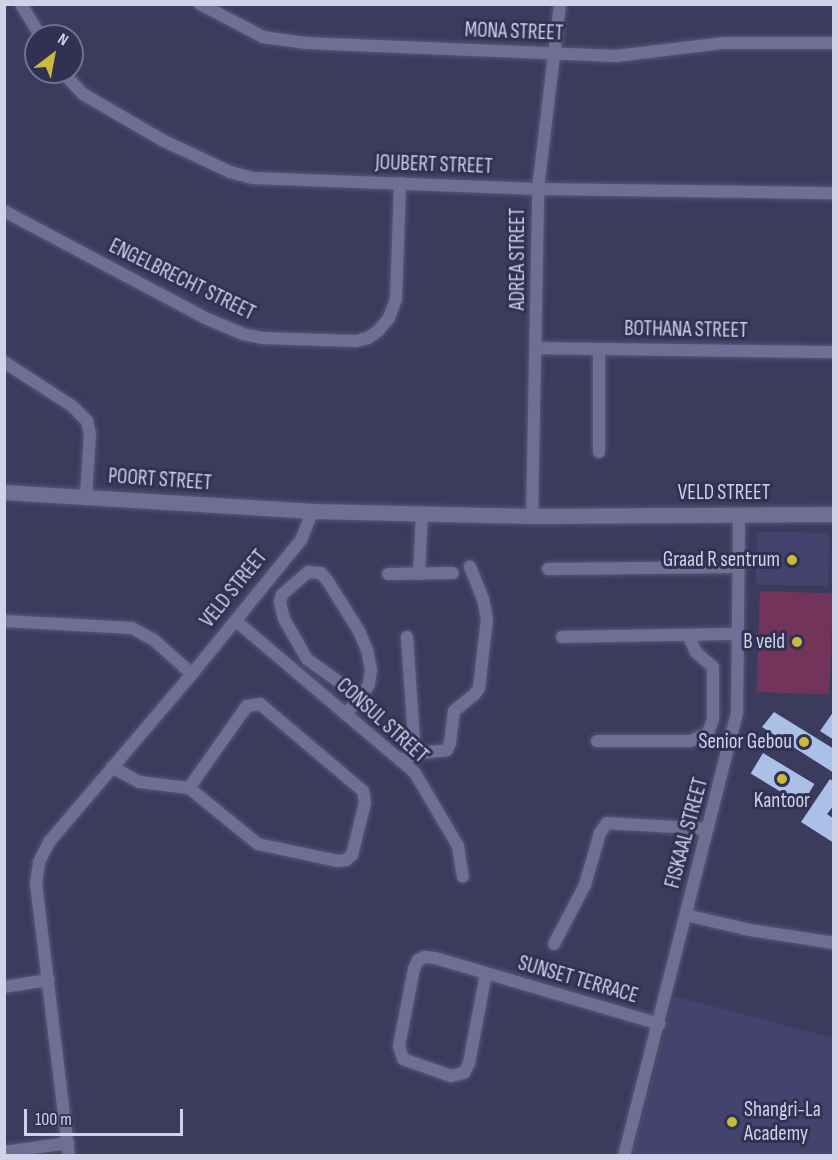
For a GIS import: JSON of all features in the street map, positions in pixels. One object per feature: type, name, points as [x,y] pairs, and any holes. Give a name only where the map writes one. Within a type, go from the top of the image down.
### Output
[{"type":"street","points":[[21,4],[33,24]]},
{"type":"street","name":"MONA STREET","points":[[200,4],[252,32],[288,42],[637,55],[724,43],[834,43]]},
{"type":"street","name":"ADREA STREET","points":[[532,516],[537,348],[538,189],[560,4]]},
{"type":"street","name":"JOUBERT STREET","points":[[72,84],[108,110],[230,172],[285,180],[538,189],[834,193]]},
{"type":"street","name":"ENGELBRECHT STREET","points":[[4,211],[205,318],[243,334],[262,338],[356,341],[368,338],[378,331],[389,318],[396,299],[399,183]]},
{"type":"street","name":"BOTHANA STREET","points":[[537,348],[834,352]]},
{"type":"street","points":[[599,349],[599,452]]},
{"type":"street","points":[[4,362],[72,406],[87,421],[90,434],[86,496]]},
{"type":"street","name":"POORT STREET","points":[[4,492],[313,511]]},
{"type":"street","name":"VELD STREET","points":[[68,1149],[36,885],[39,862],[49,842],[192,674],[301,540],[313,511],[532,516],[834,514]]},
{"type":"street","points":[[419,574],[422,513]]},
{"type":"street","name":"FISKAAL STREET","points":[[624,1155],[737,713],[739,514]]},
{"type":"street","points":[[400,760],[416,754],[447,750],[454,711],[479,688],[487,619],[483,599],[470,566]]},
{"type":"street","points":[[548,569],[737,567]]},
{"type":"street","points":[[345,714],[361,698],[369,684],[371,670],[359,631],[324,576],[316,572],[308,572],[282,595],[280,602],[284,619],[307,659],[361,698]]},
{"type":"street","points":[[388,574],[453,573]]},
{"type":"street","points":[[4,621],[132,628],[155,641],[192,674]]},
{"type":"street","name":"CONSUL STREET","points":[[236,621],[417,775],[456,842],[463,877]]},
{"type":"street","points":[[562,637],[737,634]]},
{"type":"street","points":[[597,741],[691,741],[708,733],[713,719],[713,667],[696,652],[688,635]]},
{"type":"street","points":[[407,637],[416,754]]},
{"type":"street","points":[[112,767],[139,782],[189,788],[258,844],[337,861],[346,860],[352,855],[365,803],[363,791],[260,704],[248,706],[189,788]]},
{"type":"street","points":[[554,944],[585,885],[600,833],[606,824],[708,829]]},
{"type":"street","points":[[686,915],[750,930],[834,943]]},
{"type":"street","name":"SUNSET TERRACE","points":[[486,974],[464,1072],[451,1076],[403,1059],[399,1052],[400,1040],[418,960],[435,958],[658,1024]]},
{"type":"street","points":[[4,987],[48,980]]},
{"type":"street","points":[[4,1152],[68,1149]]},
{"type":"shaded area","name":"Graad R sentrum","points":[[757,532],[829,533],[828,586],[756,585]]},
{"type":"shaded area","name":"B veld","points":[[760,591],[833,594],[829,694],[756,692]]},
{"type":"shaded area","name":"Shangri-La Academy","points":[[674,996],[833,1038],[833,1155],[632,1155]]},
{"type":"building","points":[[834,711],[834,740],[820,731]]},
{"type":"building","name":"Senior Gebou","points":[[774,712],[834,749],[834,773],[762,727]]},
{"type":"building","name":"Kantoor","points":[[763,753],[814,784],[802,804],[751,774]]},
{"type":"building","points":[[830,779],[834,782],[834,805],[827,814],[834,819],[834,843],[801,822]]},
{"type":"place","name":"Graad R sentrum","points":[[792,560]]},
{"type":"place","name":"B veld","points":[[797,642]]},
{"type":"place","name":"Senior Gebou","points":[[804,742]]},
{"type":"place","name":"Kantoor","points":[[782,779]]},
{"type":"place","name":"Shangri-La Academy","points":[[732,1122]]}]
